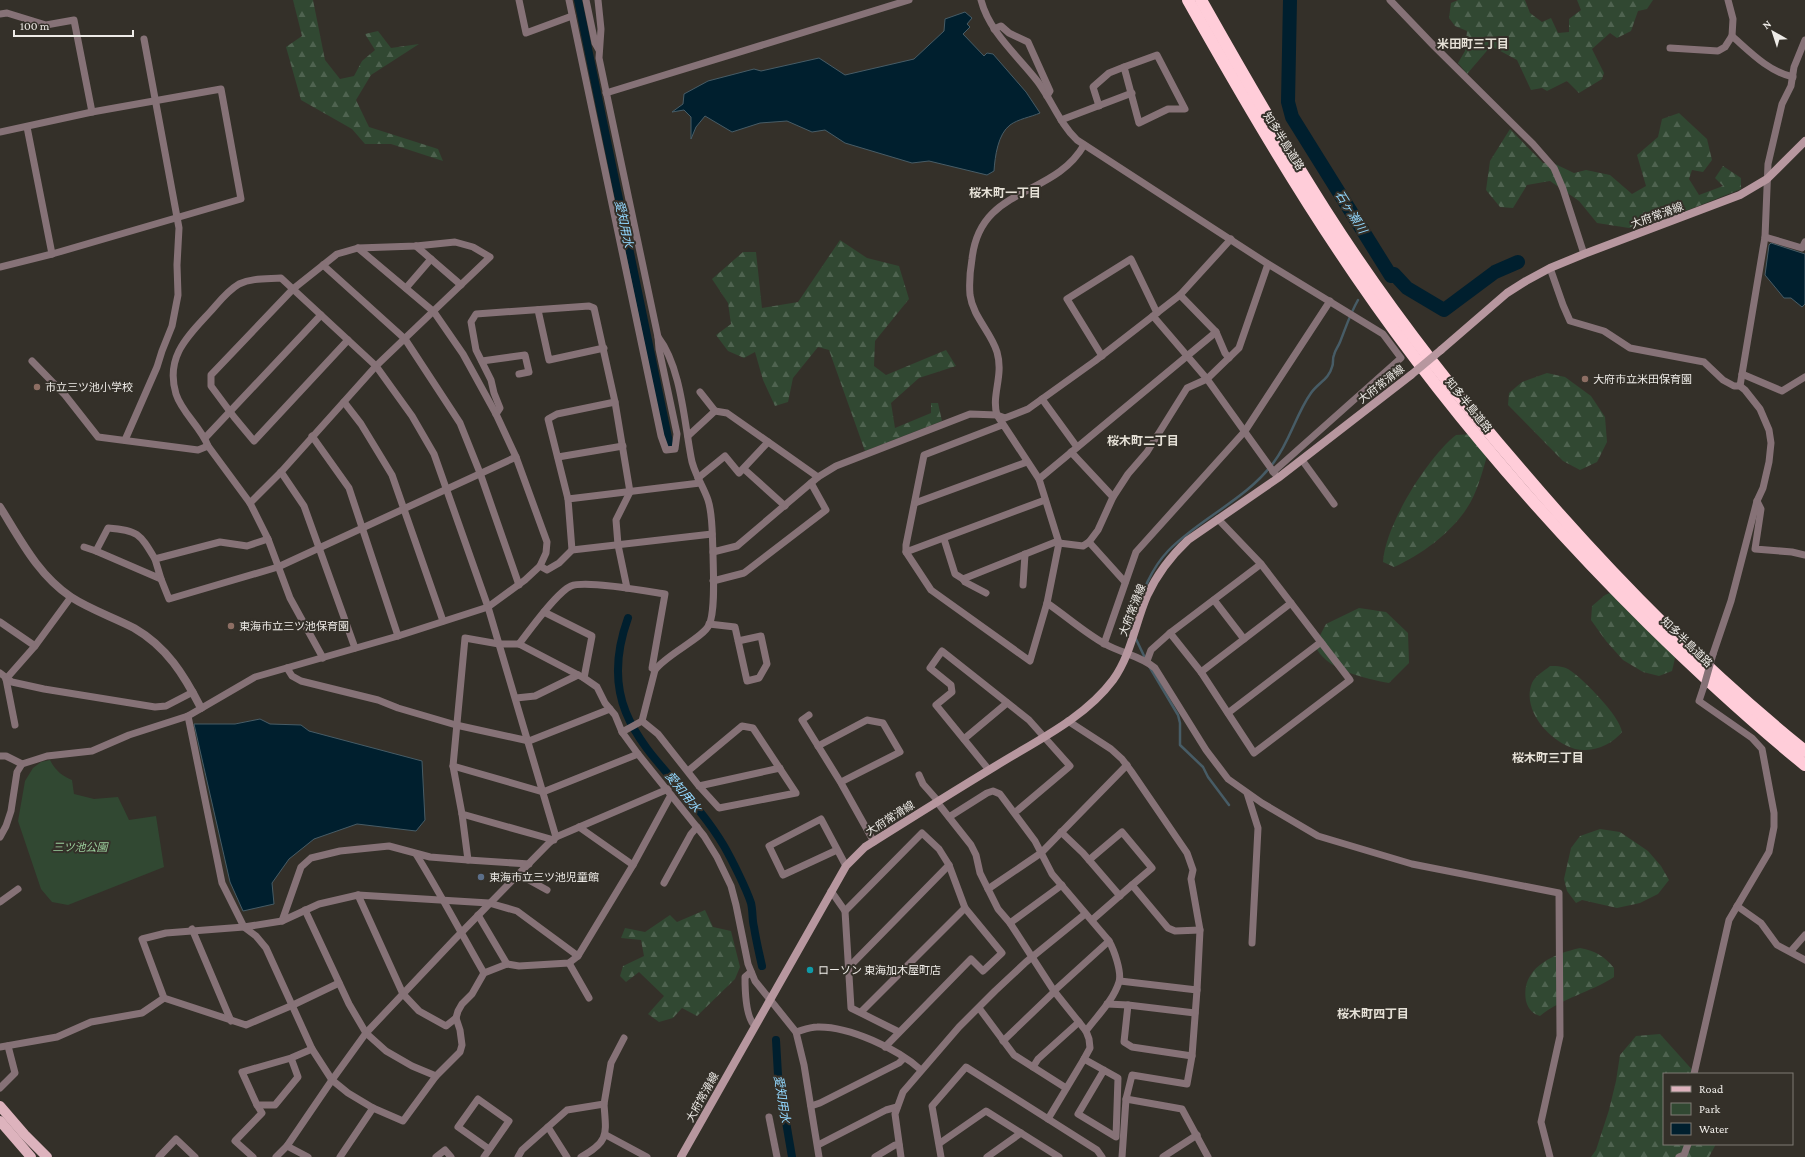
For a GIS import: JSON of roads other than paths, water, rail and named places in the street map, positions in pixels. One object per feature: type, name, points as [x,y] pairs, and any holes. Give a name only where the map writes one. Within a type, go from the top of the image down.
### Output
[{"type":"highway","name":"知多半島道路","points":[[1188,0],[1269,142],[1317,218],[1408,349],[1470,429],[1537,507],[1608,583],[1726,697],[1805,765]]},
{"type":"highway","name":"知多半島道路","points":[[1201,0],[1279,137],[1326,212],[1413,336],[1480,422],[1546,499],[1674,634],[1734,689],[1805,750]]},
{"type":"main road","name":"大府常滑線","points":[[681,1157],[770,999],[791,966],[846,866],[865,847],[1043,737],[1068,721],[1094,701],[1113,679],[1126,655],[1147,596],[1157,577],[1176,552],[1188,540],[1276,475],[1302,460],[1411,375],[1507,294],[1550,268],[1740,195],[1767,179],[1805,141]]},
{"type":"main road","points":[[0,1106],[25,1135],[47,1157]]},
{"type":"main road","points":[[0,1121],[31,1157]]},
{"type":"street","points":[[519,0],[526,33],[572,16]]},
{"type":"street","points":[[569,0],[659,429],[666,450],[675,449],[677,434],[599,58],[601,29],[598,0]]},
{"type":"street","points":[[586,0],[595,43],[600,51]]},
{"type":"street","points":[[606,93],[909,0]]},
{"type":"street","points":[[981,0],[984,11],[994,29],[1047,96],[1072,135],[1084,146],[1268,264],[1383,334],[1401,358],[1276,475],[1207,379],[1155,315],[1131,259],[1067,299],[1102,356]]},
{"type":"street","points":[[1390,0],[1533,144],[1554,168],[1563,189],[1584,254]]},
{"type":"street","points":[[1670,48],[1718,51],[1726,47],[1732,36],[1733,19],[1728,0]]},
{"type":"street","points":[[0,14],[7,13],[46,25],[74,20],[92,112]]},
{"type":"street","points":[[994,29],[1001,26],[1009,33],[1028,42],[1050,91],[1047,96]]},
{"type":"street","points":[[1732,36],[1760,62],[1787,76],[1793,77]]},
{"type":"street","points":[[125,440],[157,367],[172,326],[178,295],[177,265],[179,228],[144,39]]},
{"type":"street","points":[[1740,386],[1765,237],[1769,158],[1782,104],[1792,86],[1794,68],[1805,40]]},
{"type":"street","points":[[1099,106],[1092,87],[1110,74],[1124,67],[1157,55],[1185,109],[1168,109],[1139,123],[1124,67]]},
{"type":"street","points":[[0,132],[92,112],[156,102],[221,89],[241,199],[52,254],[0,266]]},
{"type":"street","points":[[1061,120],[1132,93]]},
{"type":"street","points":[[27,127],[52,254]]},
{"type":"street","points":[[1002,425],[924,455],[906,545],[906,552],[931,590],[1030,660],[1047,602],[1058,542],[1039,479],[1002,425],[997,415],[995,408],[1000,374],[999,357],[993,340],[976,313],[970,295],[970,278],[975,240],[982,225],[997,207],[1063,170],[1078,155],[1084,146]]},
{"type":"street","points":[[1765,237],[1804,246]]},
{"type":"street","points":[[713,552],[737,546],[818,477],[836,466],[970,414],[997,415],[1005,418],[1028,409],[1102,356],[1180,295],[1231,239]]},
{"type":"street","points":[[250,503],[282,472],[312,436],[376,366],[490,258],[473,247],[455,242],[416,246],[358,248],[337,254],[293,289],[211,375],[211,386],[254,441],[348,340]]},
{"type":"street","points":[[416,246],[461,285]]},
{"type":"street","points":[[0,837],[6,826],[10,812],[16,772],[22,764],[46,756],[92,751],[129,736],[188,716],[255,677],[398,636],[488,607],[519,585],[540,566],[546,553],[547,542],[516,457],[496,414],[463,354],[434,312],[358,248]]},
{"type":"street","points":[[406,288],[431,259]]},
{"type":"street","points":[[962,579],[1058,542],[1083,546],[1089,542],[1098,530],[1113,497],[1128,474],[1147,452],[1187,388],[1207,379],[1240,348],[1268,264]]},
{"type":"street","points":[[323,265],[406,339],[460,423],[480,473],[519,585]]},
{"type":"street","points":[[1550,268],[1570,321],[1604,331],[1630,348],[1704,362],[1723,380],[1734,386],[1740,386],[1746,390],[1760,409],[1769,430],[1771,443],[1769,462],[1763,488],[1757,501],[1731,601],[1699,700],[1752,738],[1762,749],[1774,813],[1774,826],[1769,852],[1728,920],[1694,1073]]},
{"type":"street","points":[[323,658],[290,598],[268,539],[250,503],[208,446],[205,438],[182,407],[176,396],[173,374],[177,354],[182,345],[227,293],[239,284],[252,280],[281,278],[376,366],[412,416],[434,454],[488,607],[529,741],[555,839]]},
{"type":"street","points":[[1180,295],[1216,332],[1225,353],[1229,358]]},
{"type":"street","points":[[1104,644],[1136,552],[1245,432],[1330,301]]},
{"type":"street","points":[[496,414],[500,408],[482,361],[476,350],[471,322],[476,314],[589,306],[594,308],[615,402],[630,492],[616,520],[618,545],[627,588]]},
{"type":"street","points":[[538,310],[549,360],[604,348]]},
{"type":"street","points":[[205,438],[321,315]]},
{"type":"street","points":[[1039,479],[1186,355],[1216,332]]},
{"type":"street","points":[[625,731],[640,722],[655,670],[661,663],[700,634],[710,624],[713,581],[713,552],[708,501],[691,458],[688,436],[672,361],[658,337]]},
{"type":"street","points":[[482,361],[525,355],[529,372],[519,374]]},
{"type":"street","points":[[32,361],[65,395],[98,436],[198,450],[208,446]]},
{"type":"street","points":[[1742,374],[1782,391],[1805,377]]},
{"type":"street","points":[[700,392],[715,411],[727,413],[818,477]]},
{"type":"street","points":[[1042,399],[1077,447]]},
{"type":"street","points":[[344,402],[361,424],[392,475],[443,621]]},
{"type":"street","points":[[572,550],[568,499],[548,419],[557,414],[615,402]]},
{"type":"street","points":[[688,436],[715,411]]},
{"type":"street","points":[[312,436],[349,488],[398,636]]},
{"type":"street","points":[[568,499],[630,492],[699,481],[725,456],[740,473],[768,442]]},
{"type":"street","points":[[558,457],[623,446]]},
{"type":"street","points":[[1071,452],[1113,497]]},
{"type":"street","points":[[96,551],[108,528],[127,529],[142,537],[156,559],[161,579],[169,599],[278,567],[516,457]]},
{"type":"street","points":[[1302,460],[1334,504]]},
{"type":"street","points":[[915,503],[1027,462]]},
{"type":"street","points":[[744,469],[785,506]]},
{"type":"street","points":[[282,472],[304,506],[355,648]]},
{"type":"street","points":[[713,581],[744,573],[826,510],[811,483]]},
{"type":"street","points":[[906,552],[1046,500]]},
{"type":"street","points":[[1757,501],[1761,509],[1755,549],[1792,552],[1805,555]]},
{"type":"street","points":[[0,507],[34,561],[51,580],[71,597],[133,628],[153,641],[174,661],[201,708]]},
{"type":"street","points":[[1170,633],[1201,672],[1254,753],[1350,680],[1261,564],[1218,519]]},
{"type":"street","points":[[540,566],[547,570],[559,563],[572,550],[712,534]]},
{"type":"street","points":[[156,559],[220,542],[247,546],[268,539]]},
{"type":"street","points":[[944,539],[955,574],[964,582],[986,593]]},
{"type":"street","points":[[1089,542],[1125,582]]},
{"type":"street","points":[[84,547],[161,579]]},
{"type":"street","points":[[1023,584],[1025,554]]},
{"type":"street","points":[[1147,661],[1151,650],[1170,633],[1261,564]]},
{"type":"street","points":[[519,644],[544,612],[569,587],[580,584],[627,588],[665,594],[652,668],[655,670]]},
{"type":"street","points":[[3,679],[35,646],[71,597]]},
{"type":"street","points":[[1214,600],[1244,639]]},
{"type":"street","points":[[1047,602],[1104,644],[1126,655],[1147,661],[1155,668],[1206,750],[1228,780],[1318,836],[1412,864],[1559,893],[1560,1036],[1541,1122],[1550,1157]]},
{"type":"street","points":[[1201,672],[1291,604]]},
{"type":"street","points":[[544,612],[592,636],[581,676]]},
{"type":"street","points":[[0,622],[35,646]]},
{"type":"street","points":[[710,624],[735,627],[738,641],[747,681],[759,678],[768,664],[761,636],[738,641]]},
{"type":"street","points":[[468,860],[462,814],[453,766],[465,638],[499,644],[519,644],[581,676],[597,687],[638,754],[697,827],[717,857],[731,886],[751,972],[755,981],[796,1032],[811,1106],[819,1157]]},
{"type":"street","points":[[1228,713],[1321,642]]},
{"type":"street","points":[[989,770],[936,705],[952,692],[951,684],[930,668],[942,651],[1029,720],[1070,766],[1018,810]]},
{"type":"street","points":[[287,668],[292,676],[301,681],[378,700],[398,708],[456,725],[529,741],[610,710]]},
{"type":"street","points":[[0,673],[3,679],[15,725]]},
{"type":"street","points":[[516,698],[536,696],[581,676]]},
{"type":"street","points":[[3,679],[44,689],[155,707],[166,706],[193,692]]},
{"type":"street","points":[[964,739],[1007,703]]},
{"type":"street","points":[[188,716],[222,883],[244,927],[256,936],[266,948],[312,1049],[332,1080],[348,1093],[373,1108],[403,1121],[436,1076],[460,1052],[462,1046],[460,1030],[456,1018]]},
{"type":"street","points":[[808,716],[802,720],[841,782],[874,842]]},
{"type":"street","points":[[818,746],[867,720],[883,723],[900,752],[841,782]]},
{"type":"street","points":[[1068,721],[1111,748],[1127,766],[1188,853],[1193,870],[1191,879],[1200,930],[1192,1056],[1187,1084],[1132,1075],[1126,1099],[1122,1157]]},
{"type":"street","points":[[640,722],[658,734],[699,786],[719,808],[796,793],[753,728],[742,726],[688,771]]},
{"type":"street","points":[[453,766],[543,792],[638,754]]},
{"type":"street","points":[[0,756],[6,756],[22,764]]},
{"type":"street","points":[[988,889],[1041,853],[1127,766]]},
{"type":"street","points":[[699,786],[780,768]]},
{"type":"street","points":[[919,775],[923,784],[971,845],[988,889],[998,909],[1010,923],[1054,991],[1086,1031],[1090,1048],[1048,1119]]},
{"type":"street","points":[[276,1157],[287,1146],[366,1033],[489,903],[555,839],[580,827],[670,792]]},
{"type":"street","points":[[358,895],[403,994],[419,1011],[446,1026],[456,1018],[462,1004],[472,994],[484,973],[507,964],[519,966],[569,962],[578,956],[633,865],[670,792]]},
{"type":"street","points":[[949,817],[987,793],[997,792],[1031,836],[1050,870],[1085,914],[1092,920],[1109,941],[1115,952],[1120,981],[1107,1004],[1086,1031]]},
{"type":"street","points":[[1247,793],[1258,828],[1252,943]]},
{"type":"street","points":[[462,814],[555,839]]},
{"type":"street","points":[[837,850],[783,875],[769,846],[821,819],[846,866]]},
{"type":"street","points":[[580,827],[633,865]]},
{"type":"street","points":[[664,883],[691,834],[697,827]]},
{"type":"street","points":[[1061,832],[1089,860],[1120,896]]},
{"type":"street","points":[[1089,860],[1122,832],[1152,868],[1092,920]]},
{"type":"street","points":[[845,911],[922,833],[939,849],[949,865],[965,908],[1002,953],[983,971],[971,959],[885,1047]]},
{"type":"street","points":[[282,921],[301,868],[311,858],[340,851],[389,846],[430,857],[529,864]]},
{"type":"street","points":[[416,854],[444,899],[461,933],[484,973]]},
{"type":"street","points":[[848,968],[949,865]]},
{"type":"street","points":[[518,874],[547,890]]},
{"type":"street","points":[[1010,923],[1062,885]]},
{"type":"street","points":[[1132,885],[1168,928],[1175,931],[1200,930]]},
{"type":"street","points":[[0,902],[18,889]]},
{"type":"street","points":[[831,891],[845,911],[852,1008],[899,1032]]},
{"type":"street","points":[[164,998],[142,939],[166,932],[244,927],[282,921],[319,904],[358,895],[444,899],[489,903],[517,911],[578,956]]},
{"type":"street","points":[[1736,906],[1761,923],[1777,945],[1791,951],[1805,960]]},
{"type":"street","points":[[861,1012],[965,908]]},
{"type":"street","points":[[305,910],[349,1004],[366,1033],[386,1051],[412,1066],[436,1076]]},
{"type":"street","points":[[900,1157],[895,1114],[903,1092],[920,1070],[979,1008],[1032,957],[1085,914]]},
{"type":"street","points":[[478,915],[507,964]]},
{"type":"street","points":[[192,930],[232,1021]]},
{"type":"street","points":[[1791,951],[1805,935]]},
{"type":"street","points":[[1004,1041],[1054,991],[1109,941]]},
{"type":"street","points":[[569,962],[589,998]]},
{"type":"street","points":[[751,972],[745,978],[745,991],[751,1022],[755,1026]]},
{"type":"street","points":[[1120,981],[1197,990]]},
{"type":"street","points":[[164,998],[246,1025],[339,983]]},
{"type":"street","points":[[0,1047],[57,1037],[91,1022],[142,1013],[164,998]]},
{"type":"street","points":[[1107,1004],[1194,1013]]},
{"type":"street","points":[[1128,1005],[1124,1042],[1132,1048],[1192,1056]]},
{"type":"street","points":[[979,1008],[1014,1055],[1066,1088]]},
{"type":"street","points":[[1033,1067],[1038,1059],[1079,1022]]},
{"type":"street","points":[[796,1032],[815,1026],[830,1027],[867,1037],[904,1058],[920,1070]]},
{"type":"street","points":[[581,1157],[596,1148],[606,1135],[604,1104],[610,1063],[624,1038]]},
{"type":"street","points":[[0,1088],[14,1077],[16,1073],[8,1046]]},
{"type":"street","points":[[253,1157],[235,1141],[262,1113],[242,1072],[291,1058],[312,1049]]},
{"type":"street","points":[[257,1105],[275,1105],[298,1077],[291,1058]]},
{"type":"street","points":[[811,1106],[820,1103],[899,1063],[904,1058]]},
{"type":"street","points":[[1084,1059],[1104,1070],[1118,1078],[1116,1137],[1078,1114],[1104,1070]]},
{"type":"street","points":[[941,1157],[940,1143],[932,1106],[966,1068],[1097,1150],[1102,1157]]},
{"type":"street","points":[[484,1157],[509,1121],[478,1099],[458,1127],[489,1149]]},
{"type":"street","points":[[1126,1099],[1182,1109],[1208,1157]]},
{"type":"street","points":[[518,1157],[522,1150],[567,1110],[604,1104]]},
{"type":"street","points":[[340,1157],[373,1108]]},
{"type":"street","points":[[818,1145],[886,1110],[898,1108]]},
{"type":"street","points":[[940,1143],[986,1111],[1057,1157]]},
{"type":"street","points":[[769,1117],[777,1157]]},
{"type":"street","points":[[548,1128],[567,1157]]},
{"type":"street","points":[[987,1157],[1021,1133]]},
{"type":"street","points":[[606,1135],[635,1154],[647,1157]]},
{"type":"street","points":[[1163,1157],[1197,1135]]},
{"type":"street","points":[[159,1157],[176,1139],[195,1157]]},
{"type":"street","points":[[875,1157],[895,1145],[899,1145]]},
{"type":"street","points":[[1679,1157],[1684,1155],[1688,1145]]},
{"type":"street","points":[[287,1146],[308,1157]]},
{"type":"street","points":[[436,1157],[444,1150],[451,1157]]},
{"type":"water","points":[[965,12],[972,18],[967,24],[970,27],[963,34],[984,56],[987,53],[993,54],[1026,92],[1040,113],[1017,121],[1006,129],[998,146],[994,171],[987,175],[929,161],[912,163],[845,143],[825,130],[812,132],[787,121],[760,123],[732,132],[705,116],[696,127],[691,139],[691,117],[684,110],[672,112],[683,104],[684,94],[708,81],[754,69],[761,71],[819,58],[845,75],[914,59],[944,31],[945,19]]},
{"type":"water","points":[[1771,243],[1805,254],[1805,304],[1802,307],[1791,298],[1784,298],[1765,275],[1769,245]]},
{"type":"water","points":[[260,719],[270,724],[301,725],[309,731],[422,761],[425,820],[416,831],[357,824],[314,839],[289,859],[272,883],[274,904],[243,911],[230,882],[194,724],[235,724]]},
{"type":"waterway","name":"愛知用水","points":[[578,0],[670,447]]},
{"type":"waterway","name":"石ヶ瀬川","points":[[1290,0],[1288,102],[1292,117],[1391,276],[1394,274],[1407,288],[1444,310],[1495,272],[1518,262]]},
{"type":"waterway","points":[[1132,631],[1130,627],[1141,597],[1150,577],[1161,559],[1181,539],[1250,487],[1263,475],[1280,454],[1306,401],[1311,393],[1331,371],[1335,352],[1350,315],[1358,300]]},
{"type":"waterway","name":"愛知用水","points":[[628,618],[619,656],[619,689],[628,717],[643,742],[704,817],[724,846],[751,903],[753,924],[762,966]]},
{"type":"waterway","points":[[1135,637],[1146,660]]},
{"type":"waterway","points":[[1149,666],[1178,715],[1180,723],[1180,745],[1203,767],[1208,777],[1229,805]]},
{"type":"waterway","name":"愛知用水","points":[[776,1040],[778,1075],[792,1157]]},
{"type":"place","name":"大府市立米田保育園","points":[[1585,379]]},
{"type":"place","name":"市立三ツ池小学校","points":[[37,387]]},
{"type":"place","name":"東海市立三ツ池保育園","points":[[231,626]]},
{"type":"place","name":"東海市立三ツ池児童館","points":[[481,877]]},
{"type":"place","name":"ローソン 東海加木屋町店","points":[[810,970]]},
{"type":"district","name":"米田町三丁目","points":[[1473,44]]},
{"type":"district","name":"桜木町一丁目","points":[[1005,193]]},
{"type":"district","name":"桜木町二丁目","points":[[1143,441]]},
{"type":"district","name":"桜木町三丁目","points":[[1548,758]]},
{"type":"district","name":"桜木町四丁目","points":[[1373,1014]]},
{"type":"park label","name":"三ツ池公園","points":[[80,847]]}]
